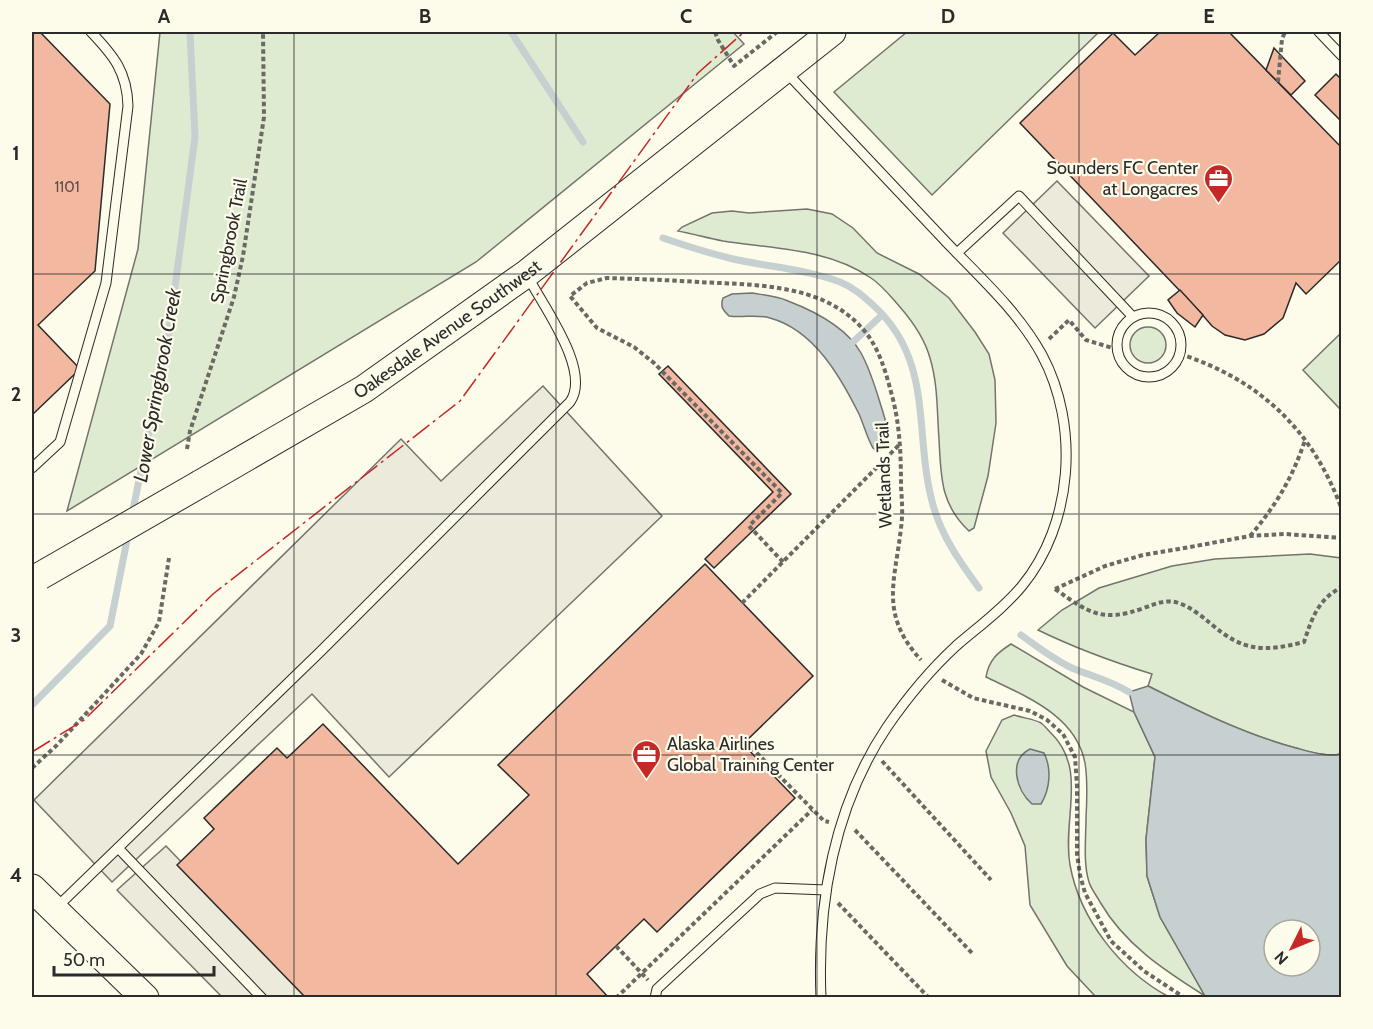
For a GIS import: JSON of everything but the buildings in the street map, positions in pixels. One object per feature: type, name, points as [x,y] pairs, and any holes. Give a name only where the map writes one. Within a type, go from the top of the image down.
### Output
[{"type":"street","name":"Oakesdale Avenue Southwest","points":[[36,578],[364,389],[526,274],[832,32]]},
{"type":"street","points":[[32,888],[145,998]]},
{"type":"lane","points":[[32,468],[60,442],[106,283],[128,106],[127,87],[112,54],[91,32]]},
{"type":"lane","points":[[1318,32],[1341,56]]},
{"type":"lane","points":[[785,70],[1020,321],[1043,358],[1056,389],[1062,413],[1066,468],[1059,509],[1035,568],[1009,600],[954,648],[912,693],[873,751],[850,796],[835,843],[826,890],[819,952],[821,998]]},
{"type":"lane","points":[[957,253],[1019,196],[1133,317]]},
{"type":"lane","points":[[55,910],[320,652],[558,415],[576,394],[577,376],[563,340],[526,274]]},
{"type":"lane","points":[[1145,313],[1157,314],[1169,320],[1177,330],[1181,342],[1180,354],[1174,365],[1164,374],[1152,377],[1140,376],[1120,361],[1116,349],[1118,336],[1123,325],[1133,317],[1145,313]]},
{"type":"lane","points":[[118,848],[262,998]]},
{"type":"lane","points":[[656,993],[760,894],[775,888],[826,890]]},
{"type":"path","name":"Springbrook Trail","points":[[187,449],[193,420],[234,297],[243,256],[264,117],[263,32]]},
{"type":"path","points":[[716,32],[718,40],[734,66],[777,32]]},
{"type":"path","points":[[1278,82],[1282,39],[1285,32]]},
{"type":"path","name":"Wetlands Trail","points":[[783,562],[749,526],[782,494],[654,363],[634,347],[597,328],[570,296],[587,283],[608,278],[752,285],[794,291],[817,298],[859,325],[883,362],[895,406],[901,444],[902,509],[891,592],[893,607],[906,641],[943,682],[973,698],[1030,711],[1047,720],[1063,734],[1074,757],[1077,786],[1077,854],[1085,893],[1112,941],[1144,971],[1185,998]]},
{"type":"path","points":[[1047,341],[1070,320],[1086,340],[1116,349]]},
{"type":"path","points":[[1180,354],[1212,366],[1243,382],[1280,410],[1306,440],[1324,468],[1341,510]]},
{"type":"path","points":[[1250,536],[1277,502],[1288,483],[1306,440]]},
{"type":"path","points":[[742,603],[901,444]]},
{"type":"path","points":[[1341,538],[1285,534],[1250,536],[1143,555],[1105,566],[1055,589],[1095,614],[1107,616],[1126,615],[1160,602],[1179,603],[1203,618],[1225,636],[1255,648],[1266,649],[1304,642],[1319,605],[1324,598],[1341,587]]},
{"type":"path","points":[[32,768],[56,746],[141,654],[159,622],[169,558]]},
{"type":"path","points":[[746,742],[824,821]]},
{"type":"path","points":[[873,751],[991,880]]},
{"type":"path","points":[[616,998],[812,810]]},
{"type":"path","points":[[858,833],[974,954]]},
{"type":"path","points":[[826,890],[929,998]]},
{"type":"path","points":[[616,946],[642,973],[656,993]]},
{"type":"green space","points":[[160,32],[733,32],[744,44],[476,262],[67,511],[138,249]]},
{"type":"green space","points":[[907,32],[1099,32],[932,195],[834,92]]},
{"type":"green space","points":[[807,209],[832,214],[853,228],[877,253],[919,274],[949,298],[989,354],[995,380],[996,423],[988,476],[974,528],[969,531],[952,510],[944,489],[940,465],[936,388],[928,351],[914,325],[883,288],[854,268],[818,255],[723,241],[678,231],[712,213]]},
{"type":"green space","points":[[1148,327],[1160,333],[1166,345],[1160,357],[1148,363],[1136,357],[1130,345],[1136,333]]},
{"type":"green space","points":[[1341,333],[1341,410],[1303,370]]},
{"type":"green space","points":[[1310,554],[1341,558],[1341,754],[1313,752],[1239,729],[1148,686],[1152,674],[1094,654],[1038,630],[1062,610],[1099,588],[1172,566],[1215,559]]},
{"type":"green space","points":[[1011,644],[1083,687],[1134,712],[1155,757],[1146,839],[1147,876],[1160,917],[1205,996],[1160,966],[1133,944],[1110,917],[1091,887],[1085,859],[1087,777],[1080,746],[1071,732],[1047,709],[986,677],[994,658]]},
{"type":"green space","points":[[1014,715],[1042,724],[1062,747],[1068,762],[1071,778],[1068,848],[1070,865],[1075,885],[1093,924],[1119,958],[1151,986],[1169,997],[1096,997],[1067,966],[1030,905],[1025,846],[1011,813],[991,777],[986,751],[1002,720]]},
{"type":"shaded area","points":[[1057,181],[1149,276],[1095,328],[1003,233]]},
{"type":"shaded area","points":[[752,293],[779,298],[798,305],[829,321],[855,344],[870,374],[885,419],[887,440],[882,449],[877,451],[873,448],[859,414],[834,370],[824,356],[800,333],[770,318],[729,316],[724,310],[723,298],[732,294]]},
{"type":"shaded area","points":[[543,386],[662,516],[389,777],[312,694],[112,882],[34,800],[401,439],[441,481]]},
{"type":"shaded area","points":[[1148,686],[1258,736],[1313,752],[1341,754],[1341,997],[1207,998],[1205,996],[1160,917],[1147,876],[1146,839],[1155,757],[1134,712],[1129,692]]},
{"type":"shaded area","points":[[1030,749],[1044,753],[1047,759],[1048,785],[1041,804],[1032,804],[1026,798],[1017,775],[1019,760]]},
{"type":"shaded area","points":[[166,846],[311,997],[222,997],[117,890]]},
{"type":"waterway","name":"Lower Springbrook Creek","points":[[132,515],[169,332],[195,137],[190,32]]},
{"type":"waterway","points":[[511,32],[583,142]]},
{"type":"waterway","points":[[663,238],[733,259],[800,271],[840,282],[862,295],[893,327],[906,350],[914,374],[919,399],[927,478],[933,505],[946,538],[979,588]]},
{"type":"waterway","points":[[853,342],[882,315]]},
{"type":"waterway","name":"Lower Springbrook Creek","points":[[32,705],[110,626],[128,535]]},
{"type":"waterway","points":[[1021,635],[1072,668],[1129,692]]},
{"type":"power","points":[[32,752],[84,720],[213,594],[460,401],[698,73],[744,32]]},
{"type":"place","name":"Sounders FC Center at Longacres","points":[[1219,204]]},
{"type":"place","name":"Alaska Airlines Global Training Center","points":[[646,780]]}]
